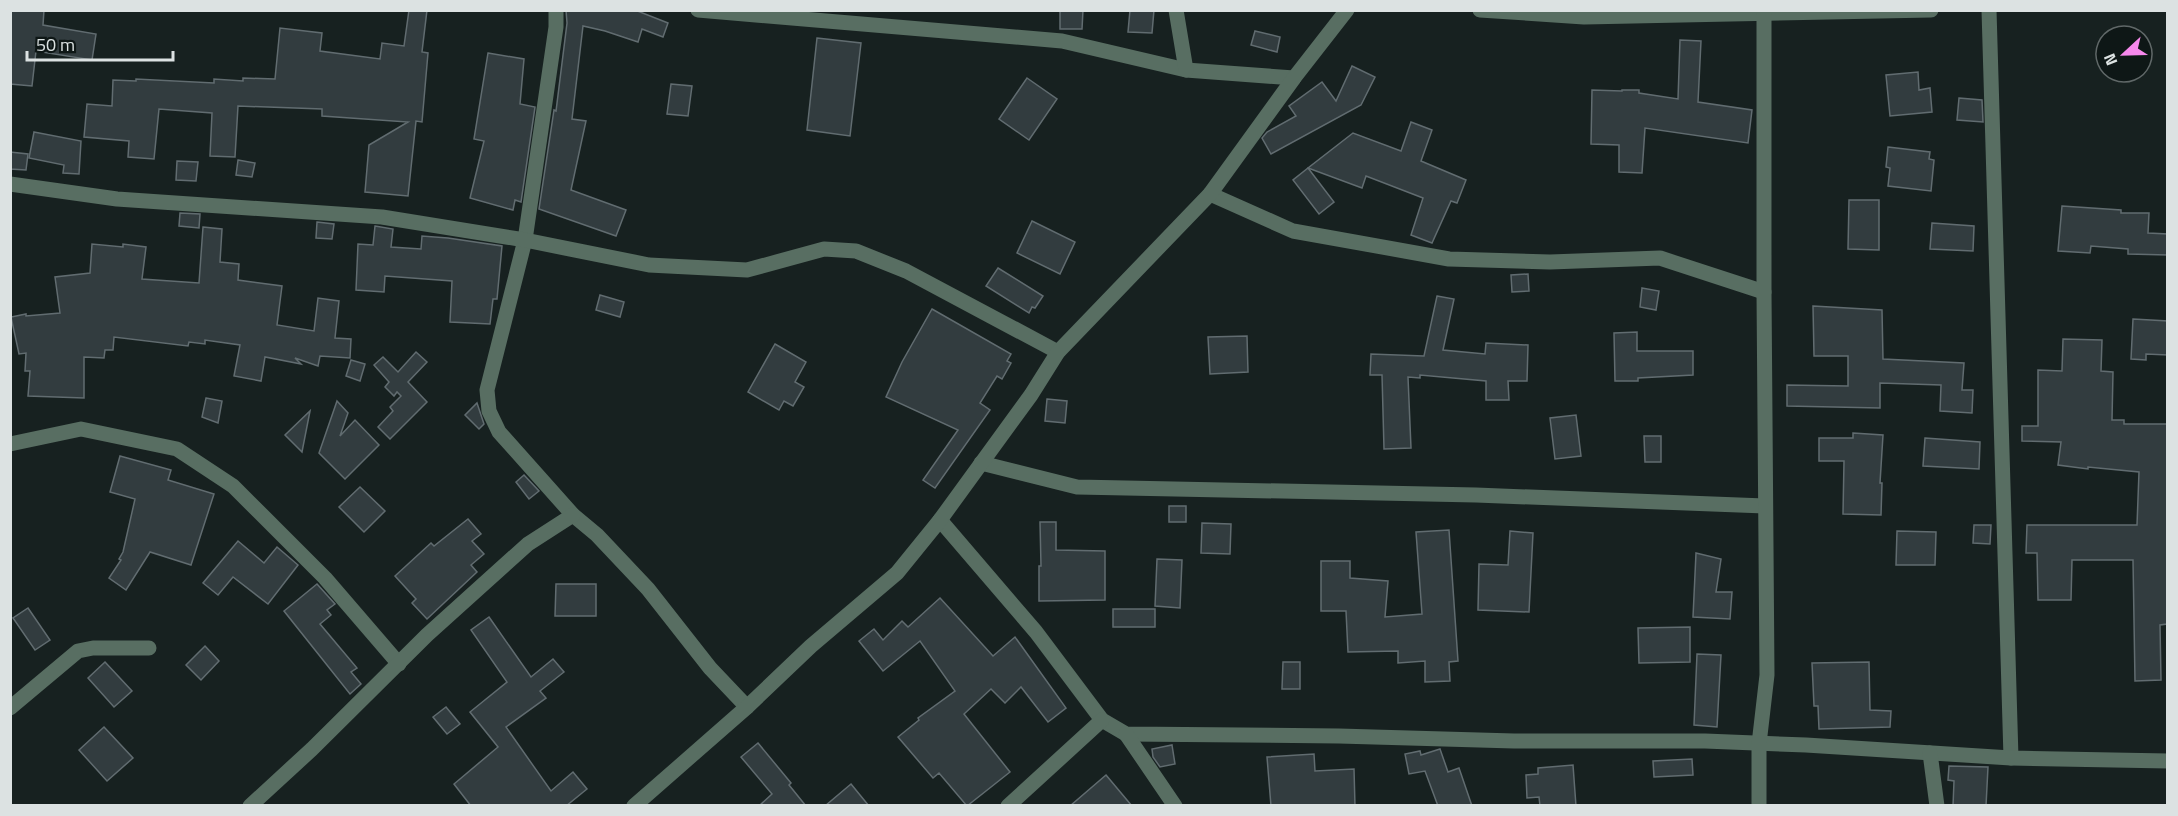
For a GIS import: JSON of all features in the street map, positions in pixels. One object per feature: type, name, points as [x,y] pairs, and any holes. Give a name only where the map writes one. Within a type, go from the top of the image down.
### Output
[{"type":"street","points":[[556,10],[556,27],[525,240],[487,390],[489,411],[499,432],[573,515],[597,535],[648,589],[710,668],[747,707]]},
{"type":"street","points":[[698,10],[1062,41],[1186,70],[1294,78]]},
{"type":"street","points":[[1176,10],[1186,70]]},
{"type":"street","points":[[634,806],[747,707],[811,646],[897,573],[940,520],[1031,395],[1058,352],[1210,194],[1294,78],[1347,10]]},
{"type":"street","points":[[1480,10],[1584,17],[1931,10]]},
{"type":"street","points":[[1989,10],[2011,758]]},
{"type":"street","points":[[1759,806],[1759,744],[1767,675],[1764,15]]},
{"type":"street","points":[[10,184],[117,199],[382,217],[525,240],[649,265],[747,270],[824,249],[856,251],[906,271],[1058,352]]},
{"type":"street","points":[[1210,194],[1293,231],[1449,259],[1550,262],[1660,258],[1764,292]]},
{"type":"street","points":[[10,444],[81,429],[177,449],[232,486],[325,578],[399,664]]},
{"type":"street","points":[[981,463],[1077,487],[1476,495],[1765,506]]},
{"type":"street","points":[[250,806],[399,664],[426,635],[528,544],[573,515]]},
{"type":"street","points":[[940,520],[1036,633],[1102,720],[1126,735],[1175,806]]},
{"type":"street","points":[[10,708],[78,651],[93,648],[149,648]]},
{"type":"street","points":[[1008,806],[1102,720]]},
{"type":"street","points":[[1126,735],[1759,744],[2011,758],[2168,761]]},
{"type":"street","points":[[1930,753],[1937,806]]},
{"type":"building","points":[[10,10],[44,10],[43,25],[96,34],[92,60],[36,51],[32,86],[10,84]]},
{"type":"building","points":[[409,10],[427,10],[422,52],[428,53],[422,122],[416,121],[408,196],[365,192],[369,145],[408,122],[322,116],[322,109],[238,106],[235,157],[210,156],[212,113],[159,109],[154,159],[128,157],[129,141],[84,137],[87,104],[112,106],[113,80],[214,83],[214,79],[243,81],[243,78],[275,79],[280,28],[322,33],[320,51],[380,59],[382,43],[404,46]]},
{"type":"building","points":[[566,10],[635,10],[668,23],[663,37],[642,29],[638,42],[583,26],[572,119],[586,121],[571,190],[626,210],[616,236],[539,209],[554,110],[556,111],[567,23]]},
{"type":"building","points":[[1060,10],[1083,10],[1082,29],[1060,29]]},
{"type":"building","points":[[1130,10],[1154,10],[1152,33],[1128,32]]},
{"type":"building","points":[[1255,31],[1280,37],[1277,52],[1251,45]]},
{"type":"building","points":[[817,38],[861,43],[850,136],[807,130]]},
{"type":"building","points":[[1680,40],[1701,41],[1698,102],[1752,110],[1748,143],[1645,128],[1642,173],[1619,172],[1619,145],[1591,144],[1592,90],[1639,90],[1639,93],[1678,99]]},
{"type":"building","points":[[488,53],[524,59],[520,104],[535,107],[521,202],[515,200],[513,210],[470,198],[484,141],[474,139]]},
{"type":"building","points":[[1352,66],[1375,77],[1361,105],[1271,154],[1262,138],[1267,132],[1296,116],[1289,106],[1322,82],[1336,101]]},
{"type":"building","points":[[1918,72],[1919,90],[1930,88],[1932,112],[1890,116],[1886,75]]},
{"type":"building","points":[[1027,78],[1057,99],[1029,140],[999,119]]},
{"type":"building","points":[[671,84],[692,86],[688,116],[667,114]]},
{"type":"building","points":[[1959,98],[1982,100],[1983,122],[1957,120]]},
{"type":"building","points":[[1411,122],[1432,130],[1421,161],[1466,180],[1457,203],[1451,201],[1432,243],[1411,235],[1423,198],[1366,176],[1362,188],[1308,168],[1353,133],[1401,151]]},
{"type":"building","points":[[34,132],[81,141],[79,174],[63,173],[64,165],[29,158]]},
{"type":"building","points":[[1888,147],[1930,152],[1929,159],[1934,160],[1931,191],[1888,186],[1890,168],[1886,167]]},
{"type":"building","points":[[10,152],[28,154],[26,170],[10,169]]},
{"type":"building","points":[[238,160],[255,163],[252,177],[236,175]]},
{"type":"building","points":[[177,161],[198,162],[196,181],[176,180]]},
{"type":"building","points":[[1308,168],[1334,202],[1319,214],[1293,180]]},
{"type":"building","points":[[1849,200],[1879,200],[1879,250],[1848,249]]},
{"type":"building","points":[[2062,206],[2121,210],[2121,213],[2149,213],[2148,233],[2168,234],[2168,255],[2128,254],[2128,249],[2091,246],[2090,253],[2058,251]]},
{"type":"building","points":[[180,213],[200,214],[199,228],[179,226]]},
{"type":"building","points":[[1032,221],[1075,242],[1060,274],[1017,253]]},
{"type":"building","points":[[317,222],[334,224],[332,239],[316,238]]},
{"type":"building","points":[[1932,223],[1974,226],[1973,251],[1930,249]]},
{"type":"building","points":[[375,226],[393,229],[391,247],[421,249],[422,236],[502,246],[497,299],[493,299],[490,324],[450,322],[452,281],[385,276],[384,292],[356,290],[358,244],[373,245]]},
{"type":"building","points":[[203,227],[222,229],[220,262],[239,264],[238,280],[282,286],[277,325],[314,331],[318,298],[339,301],[335,338],[351,339],[350,358],[320,356],[318,366],[295,358],[301,364],[265,357],[261,381],[234,376],[240,345],[205,340],[205,344],[189,342],[188,346],[114,337],[113,350],[105,350],[104,358],[84,357],[84,398],[28,396],[30,371],[25,371],[26,353],[19,354],[11,317],[60,313],[55,277],[90,273],[92,244],[146,247],[142,279],[199,283]]},
{"type":"building","points":[[998,268],[1043,296],[1029,313],[986,286]]},
{"type":"building","points":[[1528,274],[1529,291],[1512,292],[1511,275]]},
{"type":"building","points":[[1642,288],[1659,291],[1656,310],[1640,307]]},
{"type":"building","points":[[600,295],[624,302],[620,317],[596,310]]},
{"type":"building","points":[[1437,296],[1454,299],[1443,350],[1485,354],[1486,343],[1528,345],[1527,381],[1508,381],[1509,400],[1486,400],[1486,381],[1420,375],[1420,378],[1408,377],[1411,448],[1384,449],[1382,375],[1370,375],[1371,354],[1424,356]]},
{"type":"building","points":[[1813,306],[1882,310],[1883,359],[1964,363],[1962,390],[1973,390],[1972,413],[1940,411],[1941,385],[1880,383],[1880,408],[1787,406],[1787,385],[1848,386],[1848,356],[1814,356]]},
{"type":"building","points":[[932,309],[1011,354],[1007,361],[1011,363],[1002,379],[997,376],[980,403],[990,410],[935,488],[923,480],[958,430],[886,397],[902,362]]},
{"type":"building","points":[[2133,319],[2168,321],[2168,355],[2146,354],[2146,360],[2131,359]]},
{"type":"building","points":[[1637,332],[1637,351],[1693,351],[1693,375],[1615,381],[1614,333]]},
{"type":"building","points":[[1247,336],[1248,372],[1210,374],[1208,337]]},
{"type":"building","points":[[2063,339],[2102,340],[2101,371],[2113,372],[2112,420],[2124,420],[2124,424],[2168,424],[2167,624],[2160,625],[2161,680],[2135,681],[2133,560],[2072,560],[2071,600],[2038,600],[2037,553],[2026,553],[2027,525],[2137,525],[2139,472],[2058,465],[2061,442],[2022,441],[2022,426],[2038,426],[2038,370],[2062,371]]},
{"type":"building","points":[[775,344],[806,362],[795,382],[804,387],[793,406],[784,401],[779,410],[748,392]]},
{"type":"building","points":[[416,352],[427,362],[408,382],[427,402],[390,439],[378,427],[393,411],[390,407],[401,396],[397,392],[394,396],[385,387],[389,382],[374,365],[383,357],[398,372]]},
{"type":"building","points":[[351,360],[365,364],[360,381],[346,376]]},
{"type":"building","points":[[206,398],[222,401],[218,423],[202,417]]},
{"type":"building","points":[[1047,399],[1067,401],[1065,423],[1045,421]]},
{"type":"building","points":[[337,401],[348,413],[340,436],[355,420],[379,445],[345,479],[319,453]]},
{"type":"building","points":[[477,403],[484,424],[479,429],[465,415]]},
{"type":"building","points":[[310,411],[302,452],[285,435]]},
{"type":"building","points":[[1576,415],[1581,456],[1555,459],[1550,418]]},
{"type":"building","points":[[1853,433],[1883,435],[1881,515],[1843,514],[1844,461],[1819,461],[1819,438],[1853,438]]},
{"type":"building","points":[[1644,436],[1661,436],[1661,462],[1645,462]]},
{"type":"building","points":[[1925,438],[1980,442],[1979,469],[1923,466]]},
{"type":"building","points":[[120,456],[171,470],[168,480],[214,494],[191,565],[150,552],[126,590],[109,578],[121,560],[119,559],[123,552],[135,499],[110,492]]},
{"type":"building","points":[[524,475],[539,491],[529,499],[516,482]]},
{"type":"building","points":[[360,487],[385,511],[364,532],[339,507]]},
{"type":"building","points":[[1169,506],[1186,506],[1186,522],[1169,522]]},
{"type":"building","points":[[468,519],[481,534],[472,541],[484,554],[471,565],[477,572],[427,619],[412,603],[416,599],[395,576],[431,543],[434,546]]},
{"type":"building","points":[[1040,522],[1056,522],[1056,550],[1105,551],[1105,600],[1039,601]]},
{"type":"building","points":[[1202,523],[1231,524],[1230,554],[1201,553]]},
{"type":"building","points":[[1974,525],[1991,525],[1990,544],[1973,543]]},
{"type":"building","points":[[1449,530],[1458,661],[1449,662],[1450,681],[1425,682],[1425,661],[1398,663],[1398,651],[1348,652],[1346,611],[1321,611],[1321,561],[1350,561],[1350,578],[1388,581],[1385,617],[1422,614],[1416,532]]},
{"type":"building","points":[[1510,531],[1533,533],[1529,612],[1478,610],[1479,564],[1508,565]]},
{"type":"building","points":[[1897,531],[1936,532],[1935,565],[1896,565]]},
{"type":"building","points":[[238,541],[264,563],[277,547],[298,565],[268,604],[233,577],[218,595],[203,583]]},
{"type":"building","points":[[1696,553],[1721,559],[1716,592],[1732,592],[1730,619],[1693,617]]},
{"type":"building","points":[[1157,559],[1182,560],[1180,608],[1155,606]]},
{"type":"building","points":[[317,584],[335,604],[327,610],[331,615],[320,624],[357,668],[351,672],[361,684],[350,694],[284,611]]},
{"type":"building","points":[[556,584],[596,584],[596,616],[555,616]]},
{"type":"building","points":[[940,598],[993,656],[1015,637],[1066,708],[1048,722],[1021,687],[1005,703],[991,689],[964,714],[1010,772],[967,806],[939,773],[933,778],[898,737],[919,720],[918,718],[955,691],[920,641],[883,671],[859,641],[874,629],[883,640],[902,621],[908,627]]},
{"type":"building","points":[[28,608],[50,640],[35,650],[13,618]]},
{"type":"building","points":[[1113,609],[1155,609],[1155,627],[1113,627]]},
{"type":"building","points":[[489,617],[531,677],[553,659],[564,672],[540,691],[546,698],[506,727],[551,791],[573,772],[587,789],[566,806],[471,806],[454,784],[498,747],[470,712],[507,682],[471,630]]},
{"type":"building","points":[[1690,627],[1690,662],[1639,663],[1638,628]]},
{"type":"building","points":[[205,646],[219,661],[201,680],[186,665]]},
{"type":"building","points":[[1697,654],[1721,655],[1717,727],[1694,725]]},
{"type":"building","points":[[105,662],[132,691],[114,707],[88,678]]},
{"type":"building","points":[[1283,662],[1300,662],[1300,689],[1282,689]]},
{"type":"building","points":[[1869,662],[1870,710],[1891,711],[1890,727],[1819,729],[1818,706],[1814,706],[1812,663]]},
{"type":"building","points":[[446,707],[460,724],[447,734],[433,717]]},
{"type":"building","points":[[104,727],[133,758],[107,781],[79,750]]},
{"type":"building","points":[[758,743],[791,783],[789,785],[806,806],[759,806],[772,794],[741,757]]},
{"type":"building","points":[[1172,745],[1175,764],[1160,767],[1153,757],[1152,749]]},
{"type":"building","points":[[1440,749],[1448,772],[1459,768],[1472,806],[1438,806],[1425,771],[1409,774],[1405,754],[1420,751],[1421,755]]},
{"type":"building","points":[[1314,754],[1315,771],[1354,769],[1355,806],[1271,806],[1267,757]]},
{"type":"building","points":[[1692,759],[1693,775],[1654,777],[1653,761]]},
{"type":"building","points":[[1573,765],[1576,806],[1540,806],[1539,797],[1527,798],[1526,775],[1538,774],[1538,768]]},
{"type":"building","points":[[1949,766],[1988,767],[1986,806],[1953,806],[1954,781],[1948,780]]},
{"type":"building","points":[[1106,775],[1132,806],[1070,806]]},
{"type":"building","points":[[851,784],[869,806],[825,806]]}]
